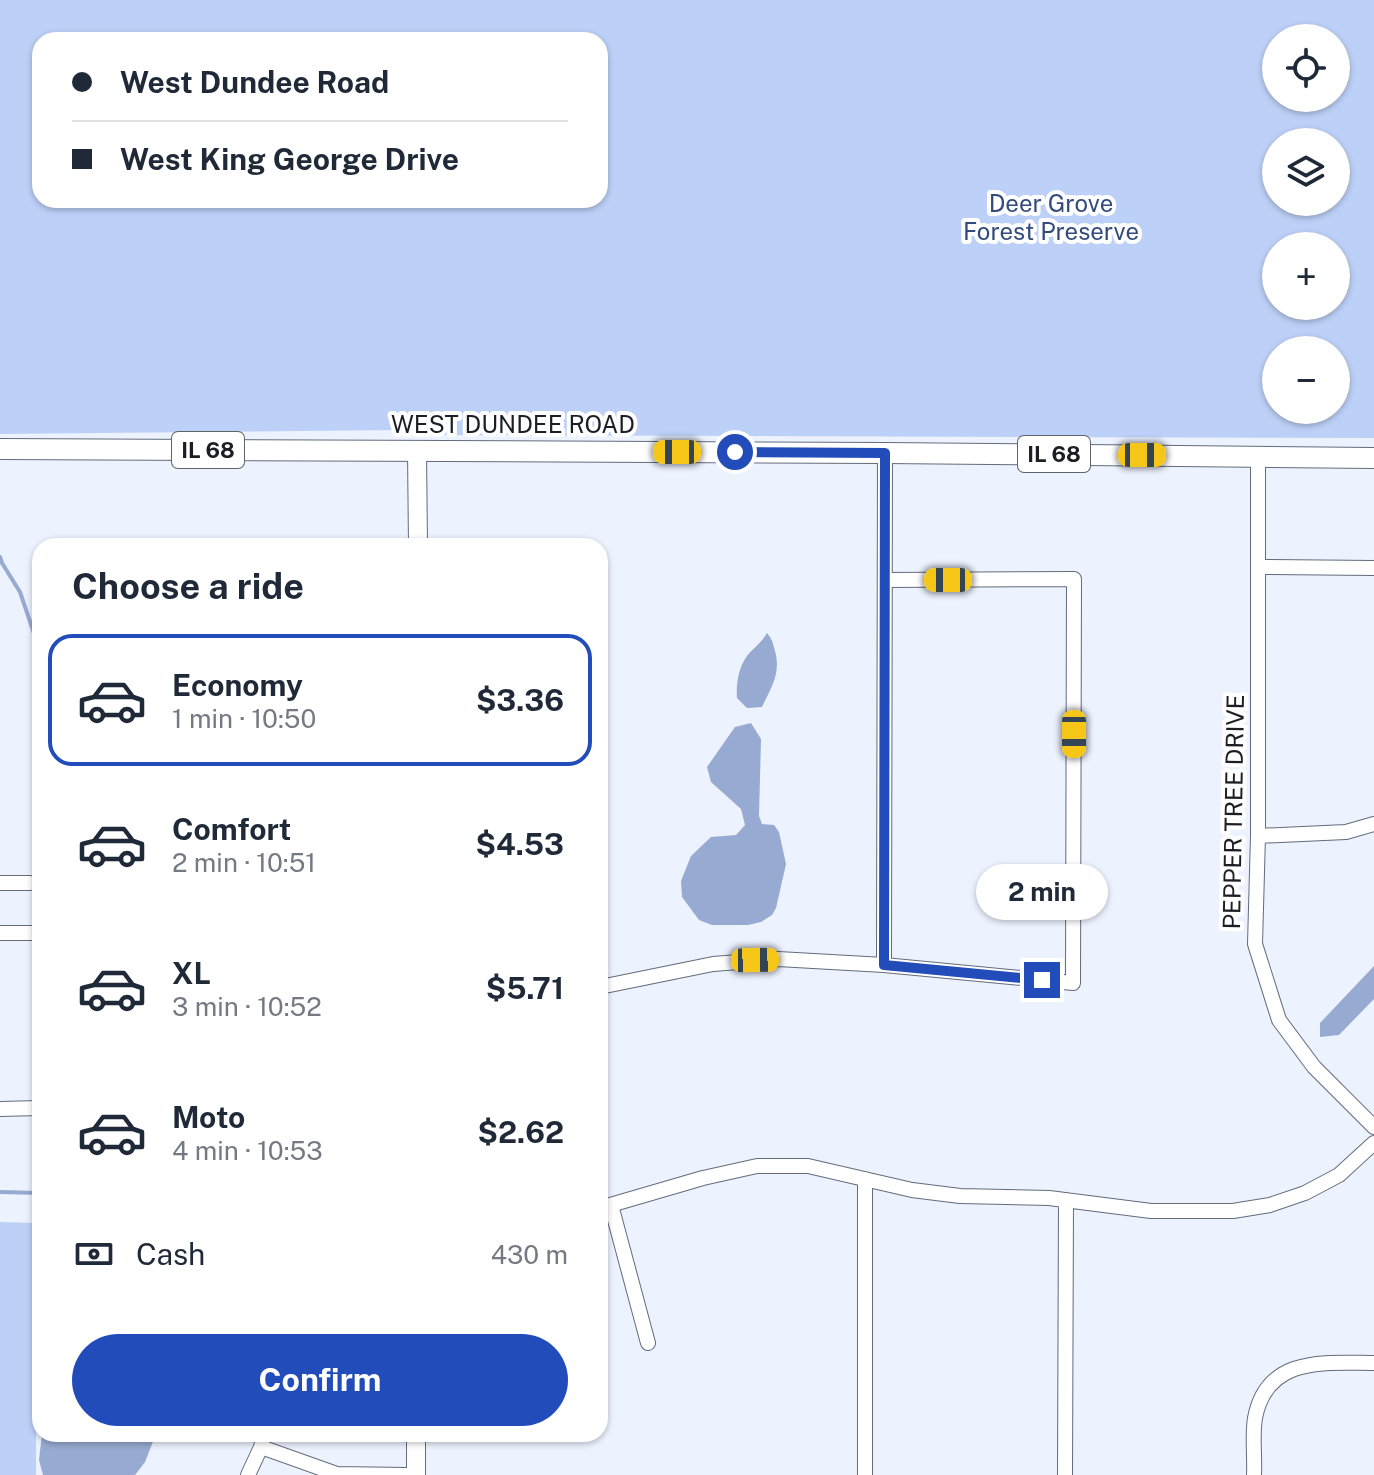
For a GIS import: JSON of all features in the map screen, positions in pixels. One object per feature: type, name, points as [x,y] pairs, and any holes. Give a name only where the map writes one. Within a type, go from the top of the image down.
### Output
[{"type":"main road","name":"WEST DUNDEE ROAD","points":[[0,449],[1258,456]]},
{"type":"main road","name":"IL 68","points":[[1258,456],[1374,458]]},
{"type":"street","points":[[417,451],[418,538]]},
{"type":"street","points":[[884,965],[885,453]]},
{"type":"street","name":"PEPPER TREE DRIVE","points":[[1258,456],[1255,944],[1279,1020],[1314,1067],[1374,1127]]},
{"type":"street","points":[[1258,567],[1374,568]]},
{"type":"street","points":[[608,985],[713,964],[755,960],[884,965],[1073,983],[1074,579],[885,580]]},
{"type":"street","points":[[1258,836],[1346,832],[1374,824]]},
{"type":"street","points":[[0,883],[30,883]]},
{"type":"street","points":[[0,933],[32,933]]},
{"type":"street","points":[[0,1109],[32,1108]]},
{"type":"street","points":[[608,1205],[757,1166],[808,1166],[912,1190],[960,1196],[1049,1198],[1169,1212],[1233,1211],[1286,1201],[1339,1175],[1374,1143]]},
{"type":"street","points":[[865,1179],[865,1475]]},
{"type":"street","points":[[1065,1475],[1066,1200]]},
{"type":"street","points":[[608,1213],[648,1343]]},
{"type":"street","points":[[1254,1475],[1256,1416],[1265,1394],[1277,1378],[1289,1370],[1313,1363],[1374,1363]]},
{"type":"street","points":[[248,1475],[262,1442]]},
{"type":"street","points":[[267,1442],[337,1474],[406,1475]]},
{"type":"street","points":[[416,1442],[416,1475]]},
{"type":"green space","name":"Deer Grove Forest Preserve","points":[[0,0],[1374,0],[1374,438],[411,435],[401,430],[0,434]]},
{"type":"green space","points":[[0,1222],[32,1223],[32,1442],[36,1442],[36,1475],[0,1475]]},
{"type":"shaded area","points":[[767,633],[777,659],[774,679],[762,707],[747,708],[737,698],[739,673],[747,655]]},
{"type":"shaded area","points":[[751,723],[761,739],[759,816],[762,824],[774,825],[779,832],[786,864],[772,915],[748,925],[712,925],[699,920],[682,897],[681,881],[691,856],[711,837],[736,835],[745,825],[741,809],[711,782],[707,767],[735,727]]},
{"type":"shaded area","points":[[1374,966],[1374,999],[1339,1035],[1320,1037],[1320,1023]]},
{"type":"shaded area","points":[[41,1442],[153,1442],[145,1462],[135,1475],[43,1475],[39,1460]]},
{"type":"waterway","points":[[0,557],[20,592],[32,627]]},
{"type":"waterway","points":[[0,1192],[32,1193]]},
{"type":"route","points":[[735,452],[885,453],[884,965],[1042,980]]}]
